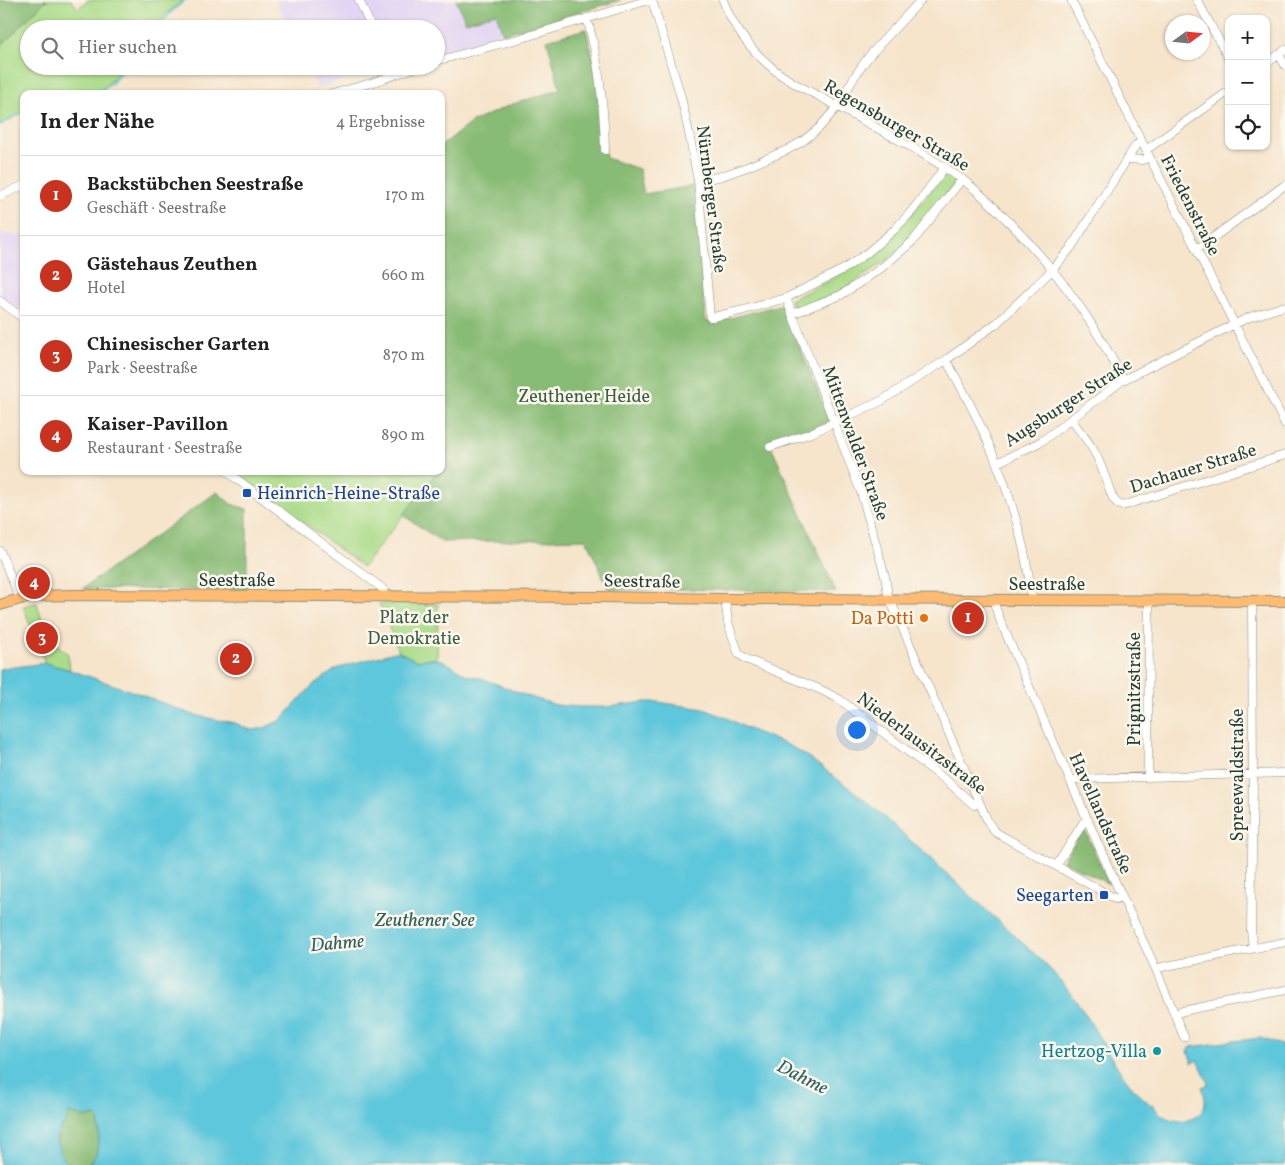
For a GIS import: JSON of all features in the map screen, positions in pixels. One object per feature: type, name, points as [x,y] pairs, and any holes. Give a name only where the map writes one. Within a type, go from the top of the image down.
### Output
[{"type":"main road","name":"Seestraße","points":[[0,605],[20,598],[45,595],[1285,601]]},
{"type":"street","points":[[359,0],[368,20]]},
{"type":"street","points":[[445,59],[651,0]]},
{"type":"street","name":"Nürnberger Straße","points":[[651,0],[681,97],[698,181],[710,317],[786,298]]},
{"type":"street","name":"Regensburger Straße","points":[[722,0],[740,33],[771,68],[792,82],[919,152],[962,179],[989,202],[1018,231],[1052,270],[1077,303],[1111,355],[1123,380]]},
{"type":"street","points":[[698,181],[722,176],[787,150],[819,128],[837,107],[869,56],[921,0]]},
{"type":"street","name":"Friedenstraße","points":[[1071,0],[1235,324],[1283,413],[1285,424]]},
{"type":"street","points":[[1197,0],[1225,52]]},
{"type":"street","points":[[587,18],[598,69],[605,150]]},
{"type":"street","points":[[1270,61],[1282,52],[1285,64]]},
{"type":"street","points":[[345,90],[392,76]]},
{"type":"street","points":[[1127,159],[1144,160],[1152,146],[1225,94]]},
{"type":"street","points":[[770,447],[811,433],[884,399],[946,360],[997,323],[1052,270],[1070,249],[1136,145],[1142,142]]},
{"type":"street","points":[[786,298],[844,269],[873,248],[894,230],[912,210],[945,168]]},
{"type":"street","points":[[792,314],[840,295],[880,269],[913,240],[962,179]]},
{"type":"street","points":[[1196,248],[1285,185]]},
{"type":"street","points":[[0,196],[20,187]]},
{"type":"street","name":"Mittenwalder Straße","points":[[786,298],[862,492],[890,600],[979,803]]},
{"type":"street","points":[[0,301],[20,316]]},
{"type":"street","name":"Augsburger Straße","points":[[997,463],[1042,441],[1123,380],[1250,317],[1285,306]]},
{"type":"street","points":[[946,360],[975,414],[997,463],[1015,515],[1032,600]]},
{"type":"street","name":"Dachauer Straße","points":[[1072,419],[1092,447],[1116,503],[1122,506],[1285,455]]},
{"type":"street","points":[[231,475],[383,589],[384,596]]},
{"type":"street","points":[[0,551],[20,598]]},
{"type":"street","name":"Niederlausitzstraße","points":[[725,599],[728,622],[739,654],[746,659],[819,688],[836,697],[948,782],[974,805],[979,803],[995,832],[1116,899],[1122,896]]},
{"type":"street","name":"Havellandstraße","points":[[995,600],[998,614],[1071,782],[1156,969],[1184,1037]]},
{"type":"street","name":"Prignitzstraße","points":[[1148,777],[1150,601]]},
{"type":"street","name":"Spreewaldstraße","points":[[1252,601],[1252,948]]},
{"type":"street","points":[[1071,782],[1077,779],[1285,773]]},
{"type":"street","points":[[1057,866],[1083,823],[1088,820]]},
{"type":"street","points":[[1156,969],[1285,942]]},
{"type":"street","points":[[1175,1014],[1183,1010],[1285,990]]},
{"type":"shaded area","points":[[275,0],[456,0],[466,22],[496,12],[503,34],[445,51],[445,20],[285,20]]},
{"type":"shaded area","points":[[312,75],[362,75],[318,88]]},
{"type":"shaded area","points":[[0,234],[20,236],[20,309],[0,295]]},
{"type":"green space","points":[[0,0],[46,0],[26,20],[20,20],[20,27],[0,47]]},
{"type":"green space","points":[[46,0],[71,0],[78,9],[88,0],[183,0],[161,20],[26,20]]},
{"type":"green space","points":[[456,0],[621,0],[503,34],[496,13],[466,22]]},
{"type":"green space","points":[[20,27],[20,75],[116,75],[101,90],[20,90],[20,114],[0,125],[0,47]]},
{"type":"green space","name":"Zeuthener Heide","points":[[586,29],[594,61],[606,158],[639,169],[644,194],[693,186],[706,321],[712,323],[783,304],[830,422],[770,444],[836,592],[667,589],[609,590],[586,539],[442,542],[403,515],[435,475],[445,475],[445,143],[472,122],[510,105],[560,89],[547,40]]},
{"type":"green space","points":[[946,173],[957,180],[923,226],[904,246],[883,263],[838,293],[794,310],[790,300],[831,280],[856,264],[910,216]]},
{"type":"green space","points":[[239,475],[435,475],[363,567]]},
{"type":"green space","points":[[217,492],[231,504],[247,509],[247,590],[82,589]]},
{"type":"green space","points":[[37,603],[46,635],[68,654],[70,670],[45,663],[23,606]]},
{"type":"green space","name":"Platz der Demokratie","points":[[379,603],[438,604],[437,659],[418,661],[399,652]]},
{"type":"green space","points":[[1084,828],[1109,884],[1063,861]]},
{"type":"green space","points":[[71,1113],[83,1117],[95,1116],[99,1120],[96,1155],[88,1165],[69,1165],[62,1157],[58,1148],[57,1139],[61,1127],[66,1122],[68,1114]]},
{"type":"water","name":"Zeuthener See","points":[[395,652],[418,661],[437,659],[444,661],[467,675],[481,678],[556,705],[607,707],[658,702],[704,709],[792,747],[860,796],[1040,959],[1058,978],[1084,1012],[1123,1076],[1162,1115],[1176,1120],[1185,1120],[1194,1118],[1203,1109],[1205,1098],[1202,1087],[1209,1084],[1198,1060],[1192,1063],[1188,1051],[1191,1047],[1260,1038],[1285,1046],[1285,1165],[88,1165],[96,1155],[99,1120],[95,1116],[83,1117],[71,1113],[68,1114],[66,1123],[61,1127],[56,1140],[62,1158],[69,1165],[0,1165],[0,669],[45,663],[137,693],[190,714],[235,723],[253,730],[264,728],[281,720],[312,686],[336,669]]},
{"type":"waterway","points":[[164,20],[185,0]]},
{"type":"waterway","points":[[102,90],[112,83],[119,75]]},
{"type":"waterway","points":[[0,125],[20,113]]},
{"type":"place","name":"Heinrich-Heine-Straße","points":[[247,493]]},
{"type":"place","name":"Kaiser-Pavillon","points":[[34,583]]},
{"type":"place","name":"Da Potti","points":[[924,618]]},
{"type":"place","name":"Backstübchen Seestraße","points":[[968,618]]},
{"type":"place","name":"Chinesischer Garten","points":[[42,638]]},
{"type":"place","name":"Gästehaus Zeuthen","points":[[236,659]]},
{"type":"place","name":"Seegarten","points":[[1104,895]]},
{"type":"place","name":"Hertzog-Villa","points":[[1157,1051]]},
{"type":"water label","name":"Dahme","points":[[337,942]]},
{"type":"water label","name":"Dahme","points":[[803,1076]]}]
